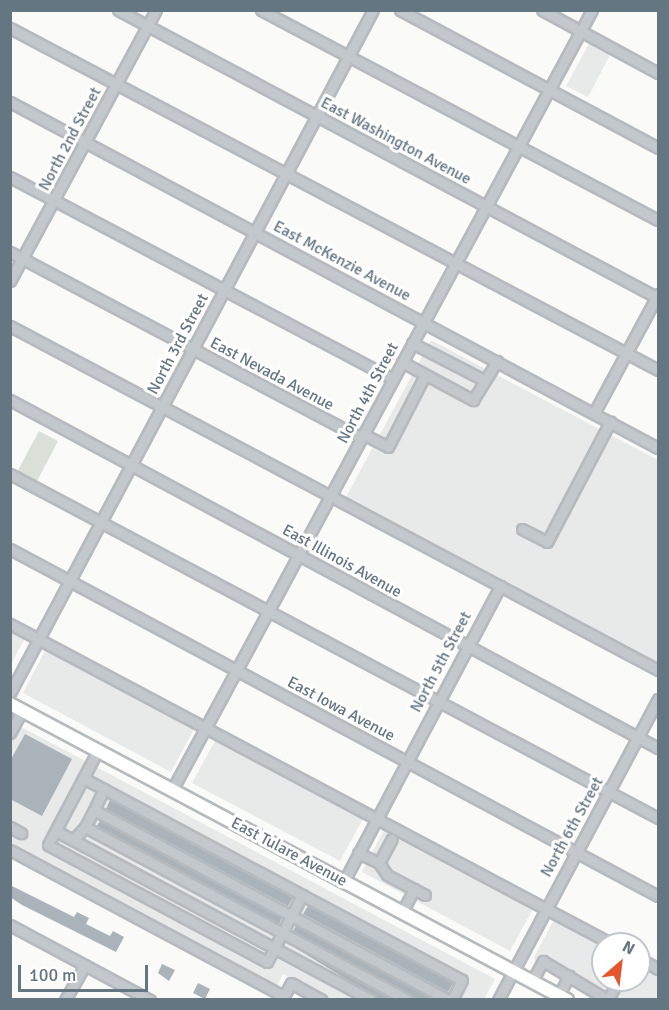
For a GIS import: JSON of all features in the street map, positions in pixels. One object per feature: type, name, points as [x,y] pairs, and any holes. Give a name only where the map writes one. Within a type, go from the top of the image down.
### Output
[{"type":"main road","name":"East Tulare Avenue","points":[[10,704],[563,997]]},
{"type":"street","name":"East Washington Avenue","points":[[118,10],[658,296]]},
{"type":"street","name":"North 2nd Street","points":[[10,281],[156,10]]},
{"type":"street","points":[[261,10],[658,220]]},
{"type":"street","name":"North 3rd Street","points":[[10,693],[373,10]]},
{"type":"street","points":[[400,10],[658,148]]},
{"type":"street","points":[[542,10],[658,73]]},
{"type":"street","name":"North 4th Street","points":[[172,790],[591,10]]},
{"type":"street","points":[[10,28],[286,174],[457,261],[658,370]]},
{"type":"street","name":"East McKenzie Avenue","points":[[10,102],[658,447]]},
{"type":"street","points":[[10,177],[393,379]]},
{"type":"street","name":"East Nevada Avenue","points":[[10,252],[192,349],[388,447],[425,375]]},
{"type":"street","points":[[594,413],[658,296]]},
{"type":"street","points":[[10,326],[658,670]]},
{"type":"street","points":[[412,343],[483,380]]},
{"type":"street","points":[[402,362],[473,400],[483,380],[497,361]]},
{"type":"street","name":"East Illinois Avenue","points":[[10,400],[658,748]]},
{"type":"street","points":[[522,529],[547,542],[610,422]]},
{"type":"street","points":[[10,474],[658,818]]},
{"type":"street","name":"East Iowa Avenue","points":[[10,549],[658,896]]},
{"type":"street","name":"North 5th Street","points":[[344,881],[405,760],[500,586]]},
{"type":"street","points":[[10,624],[591,933]]},
{"type":"street","name":"North 6th Street","points":[[498,999],[544,908],[610,791],[658,699]]},
{"type":"street","points":[[10,733],[22,710]]},
{"type":"street","points":[[98,750],[48,845],[267,962],[302,895]]},
{"type":"street","points":[[83,778],[462,980],[451,999],[94,810]]},
{"type":"street","points":[[73,840],[85,826],[104,789]]},
{"type":"street","points":[[85,826],[406,999]]},
{"type":"street","points":[[10,827],[21,833]]},
{"type":"street","points":[[56,831],[370,999]]},
{"type":"street","points":[[379,863],[392,839]]},
{"type":"street","points":[[10,850],[283,998],[291,983],[322,999]]},
{"type":"street","points":[[358,853],[379,863],[387,875],[425,895]]},
{"type":"street","points":[[402,912],[414,889]]},
{"type":"street","points":[[10,925],[150,999]]},
{"type":"street","points":[[532,981],[543,961],[609,998]]},
{"type":"street","points":[[65,999],[85,965]]},
{"type":"street","points":[[563,997],[569,975]]},
{"type":"shaded area","points":[[590,42],[611,53],[588,97],[566,86]]},
{"type":"shaded area","points":[[431,340],[658,460],[658,665],[345,499]]},
{"type":"shaded area","points":[[39,431],[58,441],[35,485],[16,474]]},
{"type":"shaded area","points":[[11,630],[25,638],[11,664]]},
{"type":"shaded area","points":[[46,649],[195,727],[171,772],[23,693]]},
{"type":"shaded area","points":[[10,721],[495,979],[484,999],[331,999],[283,974],[277,986],[11,843]]},
{"type":"shaded area","points":[[216,739],[364,817],[340,861],[192,783]]},
{"type":"shaded area","points":[[385,828],[534,907],[510,951],[362,872]]},
{"type":"shaded area","points":[[555,918],[591,938],[591,992],[651,992],[651,966],[658,968],[658,999],[602,999],[536,965],[534,957]]},
{"type":"building","points":[[25,734],[72,759],[42,816],[10,799],[10,761]]},
{"type":"building","points":[[110,800],[293,898],[288,906],[106,809]]},
{"type":"building","points":[[100,821],[282,918],[279,924],[97,826]]},
{"type":"building","points":[[10,885],[74,917],[77,912],[89,918],[86,924],[110,936],[113,931],[124,937],[116,952],[22,905],[10,897]]},
{"type":"building","points":[[308,906],[453,983],[448,992],[303,914]]},
{"type":"building","points":[[296,926],[434,999],[414,999],[293,931]]},
{"type":"building","points":[[289,944],[392,999],[377,998]]},
{"type":"building","points":[[162,964],[175,970],[169,981],[158,973]]},
{"type":"building","points":[[198,983],[210,989],[205,999],[193,993]]}]
